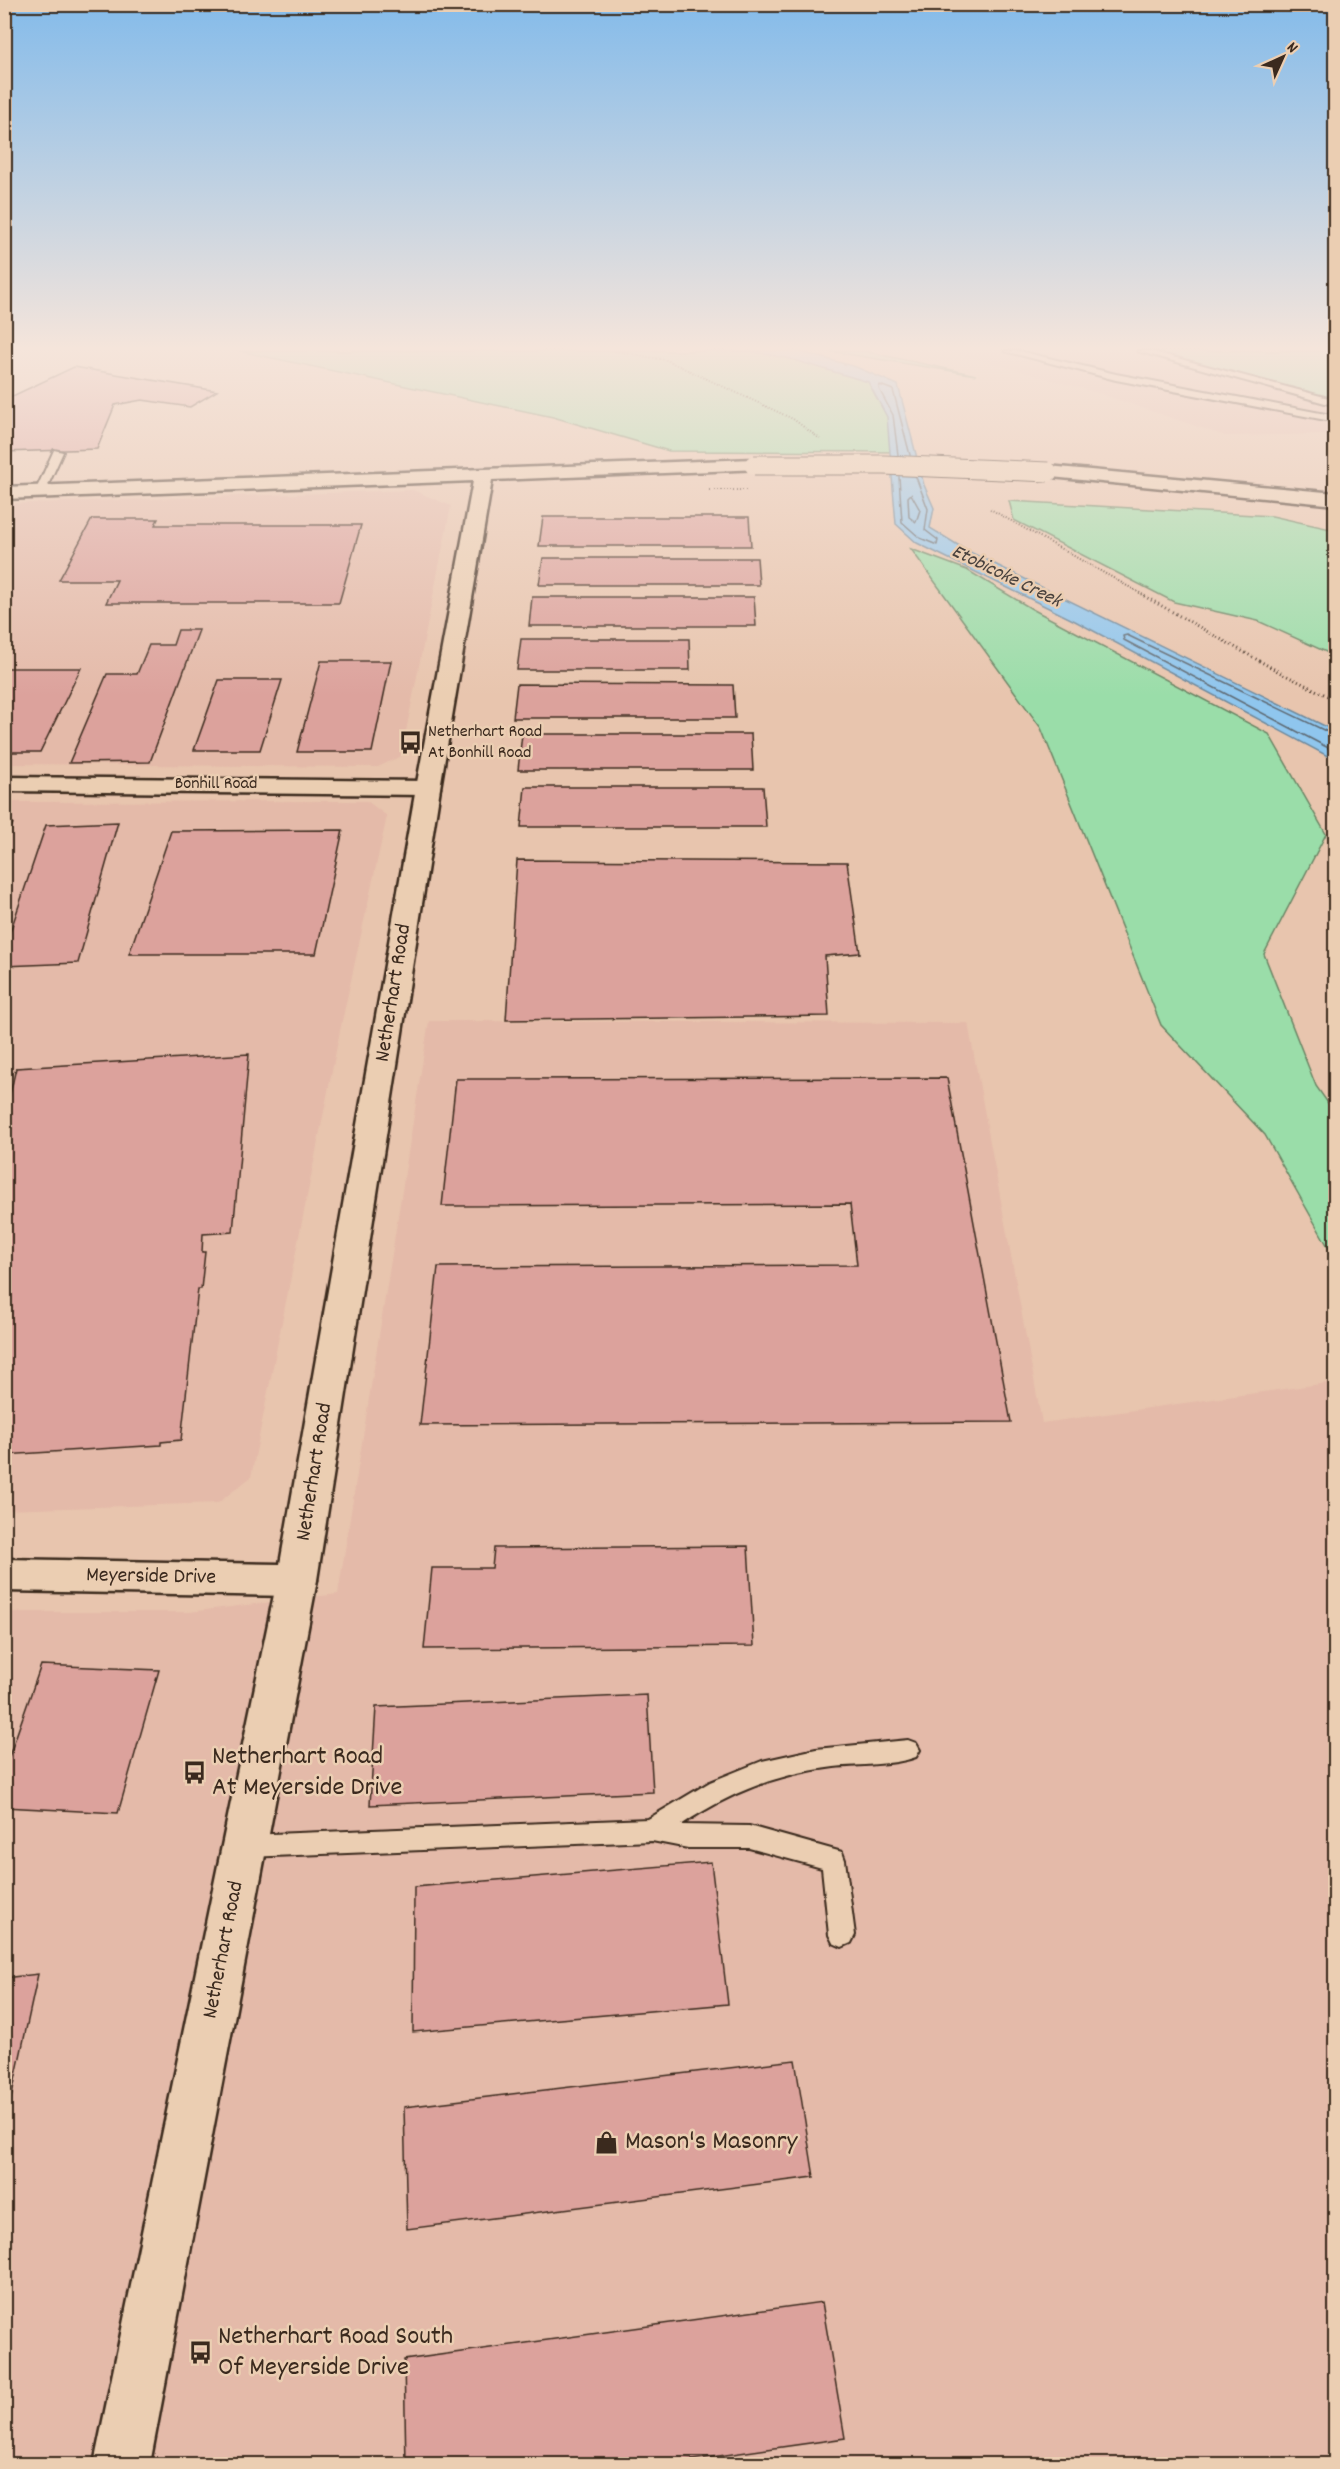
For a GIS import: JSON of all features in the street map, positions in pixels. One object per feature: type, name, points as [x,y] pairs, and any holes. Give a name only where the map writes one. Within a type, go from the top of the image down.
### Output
[{"type":"street","points":[[4,494],[724,466]]},
{"type":"street","points":[[929,466],[1048,472],[1335,499]]},
{"type":"street","name":"Netherhart Road","points":[[122,2464],[297,1580],[428,788],[483,476]]},
{"type":"street","name":"Bonhill Road","points":[[4,784],[323,785],[428,788]]},
{"type":"street","name":"Meyerside Drive","points":[[4,1575],[297,1580]]},
{"type":"lane","points":[[40,492],[52,466]]},
{"type":"lane","points":[[652,1830],[702,1797],[760,1771],[805,1760],[908,1750]]},
{"type":"lane","points":[[245,1846],[652,1830],[688,1837],[749,1837],[833,1860],[842,1935]]},
{"type":"path","points":[[709,490],[756,490]]},
{"type":"path","points":[[990,509],[1281,673],[1335,700]]},
{"type":"shaded area","points":[[413,490],[451,506],[401,756],[378,767],[5,764],[4,504]]},
{"type":"shaded area","points":[[367,801],[387,816],[341,1026],[251,1477],[218,1503],[5,1510],[4,802]]},
{"type":"shaded area","points":[[429,1021],[968,1023],[1042,1423],[1335,1382],[1335,2464],[5,2464],[4,1612],[189,1612],[338,1594]]},
{"type":"green space","points":[[1009,501],[1272,516],[1335,530],[1335,656],[1258,621],[1174,602],[1014,520]]},
{"type":"green space","points":[[911,549],[967,570],[1032,609],[1269,734],[1326,834],[1264,954],[1316,1086],[1335,1113],[1335,1259],[1265,1135],[1161,1025],[1041,728]]},
{"type":"water","name":"Etobicoke Creek","points":[[891,466],[919,466],[934,508],[930,528],[966,550],[1335,731],[1335,760],[1075,621],[917,543],[896,524]]},
{"type":"building","points":[[543,517],[749,517],[751,546],[539,546]]},
{"type":"building","points":[[92,519],[158,519],[155,525],[361,525],[339,603],[106,603],[117,580],[59,580]]},
{"type":"building","points":[[543,558],[757,558],[759,585],[539,585]]},
{"type":"building","points":[[532,597],[754,597],[756,626],[529,626]]},
{"type":"building","points":[[178,630],[199,630],[150,762],[69,763],[107,674],[137,674],[149,645],[173,645]]},
{"type":"building","points":[[521,639],[689,639],[690,670],[517,670]]},
{"type":"building","points":[[321,661],[391,661],[372,752],[297,752]]},
{"type":"building","points":[[4,668],[81,668],[40,752],[4,752]]},
{"type":"building","points":[[219,680],[282,680],[260,750],[194,750]]},
{"type":"building","points":[[517,684],[733,685],[735,718],[513,718]]},
{"type":"building","points":[[522,734],[751,734],[753,770],[518,770]]},
{"type":"building","points":[[525,787],[763,787],[766,827],[521,827]]},
{"type":"building","points":[[118,822],[78,963],[4,966],[4,950],[46,825]]},
{"type":"building","points":[[4,823],[13,823],[4,847]]},
{"type":"building","points":[[343,830],[316,954],[129,954],[171,831]]},
{"type":"building","points":[[517,860],[847,862],[860,953],[825,956],[829,1016],[506,1020]]},
{"type":"building","points":[[249,1054],[233,1232],[203,1234],[202,1252],[205,1252],[201,1289],[198,1289],[181,1440],[161,1442],[161,1445],[4,1455],[4,1120],[16,1068]]},
{"type":"building","points":[[947,1078],[1011,1422],[420,1425],[438,1267],[857,1265],[850,1204],[442,1206],[456,1079]]},
{"type":"building","points":[[748,1546],[754,1646],[424,1649],[432,1568],[492,1568],[494,1548]]},
{"type":"building","points":[[41,1665],[159,1670],[118,1813],[4,1807],[4,1771]]},
{"type":"building","points":[[647,1695],[653,1792],[370,1805],[376,1707]]},
{"type":"building","points":[[711,1862],[728,2004],[413,2032],[414,1887]]},
{"type":"building","points":[[38,1974],[4,2131],[4,1978]]},
{"type":"building","name":"Mason's Masonry","points":[[795,2060],[814,2177],[407,2229],[404,2107]]},
{"type":"building","points":[[822,2302],[845,2438],[663,2464],[406,2464],[404,2360]]},
{"type":"place","name":"Netherhart Road At Bonhill Road","points":[[410,742]]},
{"type":"place","name":"Netherhart Road At Meyerside Drive","points":[[194,1773]]},
{"type":"place","name":"Mason's Masonry","points":[[607,2142]]},
{"type":"place","name":"Netherhart Road South Of Meyerside Drive","points":[[200,2353]]}]
